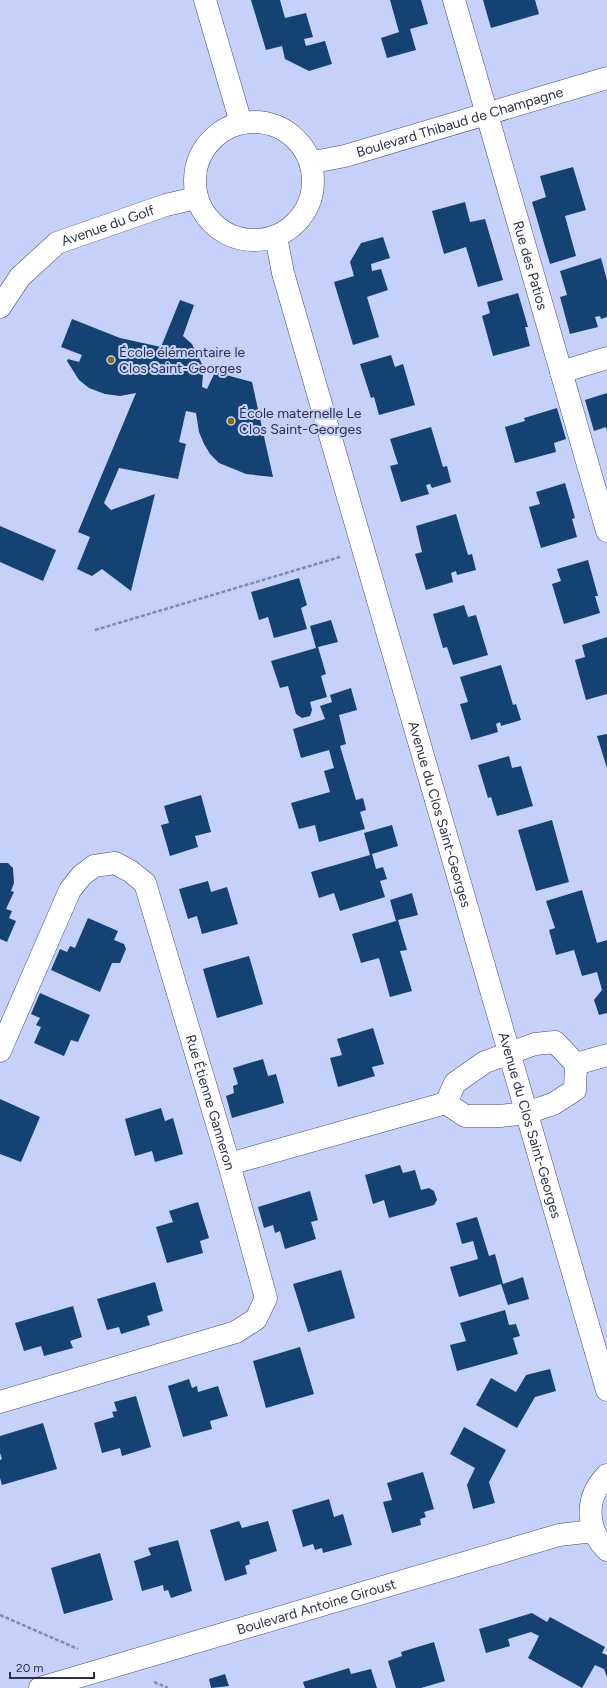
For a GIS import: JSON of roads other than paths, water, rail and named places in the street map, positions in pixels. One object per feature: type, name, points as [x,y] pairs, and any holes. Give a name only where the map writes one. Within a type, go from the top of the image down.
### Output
[{"type":"street","points":[[205,0],[241,122]]},
{"type":"street","name":"Rue des Patios","points":[[454,0],[607,531]]},
{"type":"street","name":"Boulevard Thibaud de Champagne","points":[[311,165],[320,161],[345,156],[607,78]]},
{"type":"street","points":[[241,122],[259,122],[276,126],[292,135],[304,149],[311,165],[313,182],[311,199],[306,210],[291,228],[276,237],[257,241],[237,239],[219,230],[205,216],[196,198],[194,179],[198,160],[208,143],[222,130],[241,122]]},
{"type":"street","name":"Avenue du Golf","points":[[0,307],[20,277],[57,243],[166,205],[196,198]]},
{"type":"street","name":"Avenue du Clos Saint-Georges","points":[[276,237],[283,273],[607,1390]]},
{"type":"street","points":[[561,372],[607,358]]},
{"type":"street","name":"Rue Étienne Ganneron","points":[[0,1051],[70,890],[82,875],[94,866],[115,863],[130,871],[145,884],[229,1164],[266,1298],[256,1319],[236,1332],[0,1402]]},
{"type":"street","points":[[555,1042],[576,1064],[575,1090],[553,1104],[526,1113],[500,1116],[465,1116],[446,1103],[455,1083],[486,1062],[535,1044],[555,1042]]},
{"type":"street","points":[[576,1064],[607,1055]]},
{"type":"street","points":[[229,1164],[446,1103]]},
{"type":"street","points":[[607,1475],[600,1482],[592,1498],[590,1514],[593,1531],[600,1544],[607,1550]]},
{"type":"street","name":"Boulevard Antoine Giroust","points":[[40,1688],[559,1535],[593,1531]]},
{"type":"place","name":"École élémentaire le Clos Saint-Georges","points":[[111,360]]},
{"type":"place","name":"École maternelle Le Clos Saint-Georges","points":[[231,421]]}]
